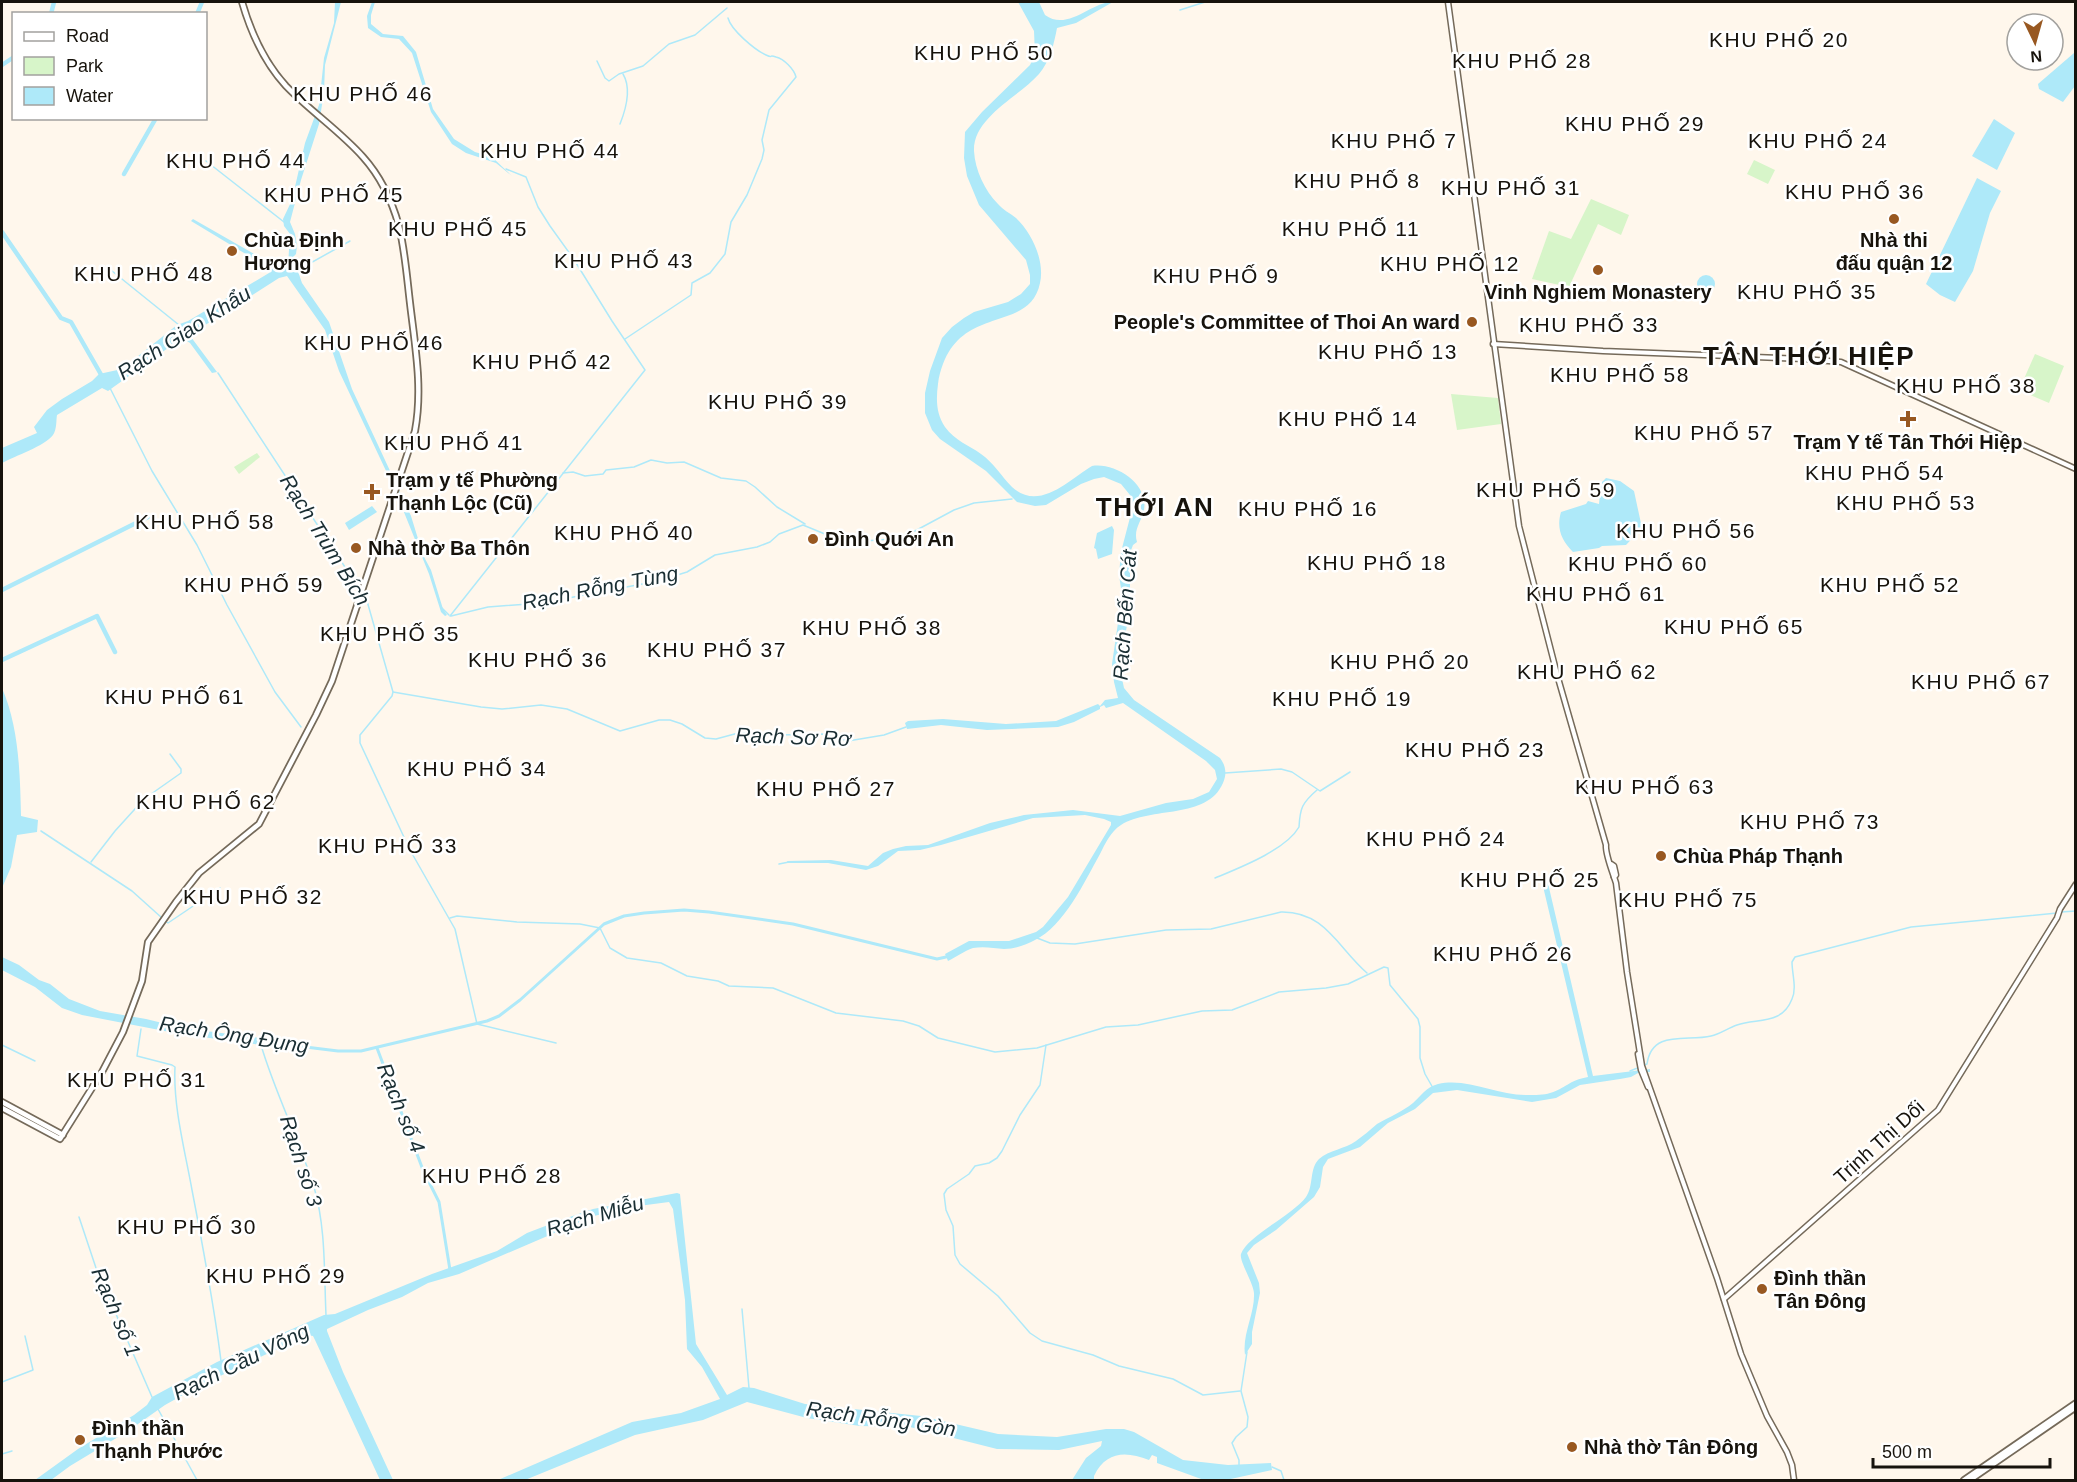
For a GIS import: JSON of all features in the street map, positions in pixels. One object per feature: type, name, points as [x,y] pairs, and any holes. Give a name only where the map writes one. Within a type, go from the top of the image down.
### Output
[{"type":"main road","points":[[62,1137],[102,1072],[123,1032],[142,981],[148,942],[199,873],[259,824],[328,689],[415,431],[420,399],[407,279],[399,227],[382,183],[346,139],[287,87],[268,62],[254,36],[242,2]]},
{"type":"main road","points":[[1448,2],[1519,526],[1558,678],[1609,851],[1643,1073],[1653,1095],[1746,1367],[1767,1416],[1787,1452],[1794,1480]]},
{"type":"main road","points":[[1493,344],[1604,351],[1804,358],[1841,362],[2076,469]]},
{"type":"main road","name":"Trịnh Thị Dối","points":[[1724,1299],[1938,1110],[2058,917],[2076,884]]},
{"type":"main road","points":[[2,1102],[62,1137]]},
{"type":"main road","points":[[2,1108],[62,1137]]},
{"type":"main road","points":[[1965,1480],[2076,1405]]},
{"type":"main road","points":[[1970,1480],[2076,1405]]},
{"type":"green space","points":[[1754,160],[1775,170],[1768,184],[1747,174]]},
{"type":"green space","points":[[1591,199],[1629,215],[1621,235],[1598,224],[1569,287],[1532,279],[1549,231],[1571,239]]},
{"type":"green space","points":[[2035,354],[2064,366],[2049,403],[2019,390]]},
{"type":"green space","points":[[1451,394],[1498,398],[1501,424],[1457,430]]},
{"type":"green space","points":[[257,453],[260,457],[239,474],[234,467]]},
{"type":"water","name":"Rạch Giao Khẩu","points":[[335,2],[341,2],[325,65],[319,124],[290,222],[297,246],[293,257],[302,283],[329,322],[352,389],[411,516],[423,555],[431,570],[447,615],[445,616],[441,612],[429,574],[395,490],[339,371],[325,330],[287,276],[279,278],[191,334],[217,372],[212,373],[190,343],[182,338],[108,391],[102,388],[57,415],[55,430],[49,439],[2,463],[2,448],[37,433],[34,427],[47,410],[62,399],[92,381],[99,374],[122,369],[177,325],[188,321],[269,273],[273,266],[288,266],[290,234],[284,226],[283,219],[292,200],[305,143],[319,105],[324,58],[334,23]]},
{"type":"water","points":[[372,2],[375,2],[371,24],[383,34],[403,36],[416,52],[433,109],[454,139],[475,152],[492,157],[512,176],[496,163],[466,153],[452,144],[431,112],[412,53],[399,39],[381,37],[368,28],[367,16]]},
{"type":"water","name":"Rạch Bến Cát","points":[[1018,2],[1039,2],[1045,15],[1062,20],[1113,2],[1076,23],[1057,28],[1051,52],[1043,69],[989,118],[976,139],[974,151],[976,165],[982,180],[993,199],[1022,224],[1032,239],[1041,266],[1040,283],[1033,299],[1021,310],[974,329],[958,340],[946,357],[938,384],[938,412],[949,432],[986,458],[1012,487],[1022,494],[1033,496],[1054,491],[1092,466],[1110,467],[1136,483],[1144,500],[1144,510],[1137,529],[1137,542],[1130,553],[1130,606],[1120,669],[1124,688],[1134,700],[1220,758],[1225,767],[1225,773],[1223,783],[1215,795],[1205,802],[1192,808],[1133,819],[1117,828],[1106,842],[1073,902],[1046,933],[1028,944],[1012,948],[973,948],[948,961],[945,954],[969,941],[1009,941],[1036,932],[1043,927],[1068,897],[1111,822],[1085,815],[1033,818],[941,845],[920,850],[898,851],[878,866],[866,870],[828,863],[788,863],[787,861],[831,860],[868,866],[883,853],[893,849],[928,845],[990,823],[1024,815],[1073,810],[1120,816],[1166,803],[1193,799],[1209,792],[1217,779],[1215,770],[1206,761],[1123,703],[1106,708],[1104,705],[1074,722],[1058,727],[987,730],[941,725],[907,729],[905,723],[943,719],[1006,724],[1056,721],[1098,704],[1100,706],[1105,700],[1118,698],[1112,664],[1122,595],[1119,575],[1121,552],[1133,506],[1130,495],[1121,484],[1104,477],[1081,484],[1046,505],[1035,506],[1017,502],[986,471],[940,439],[932,430],[925,413],[925,393],[942,338],[964,318],[974,312],[1008,302],[1021,294],[1030,284],[1026,260],[979,205],[967,176],[964,158],[965,132],[1030,65],[1035,55],[1034,31]]},
{"type":"water","points":[[2074,53],[2075,86],[2063,102],[2039,89],[2038,84],[2052,72],[2065,72],[2065,61]]},
{"type":"water","points":[[1994,119],[2015,133],[1997,170],[1972,156]]},
{"type":"water","points":[[1977,178],[2001,191],[1990,213],[1973,271],[1955,302],[1940,295],[1926,284]]},
{"type":"water","points":[[193,219],[272,264],[269,268],[191,221]]},
{"type":"water","points":[[1706,275],[1712,278],[1715,284],[1712,290],[1706,293],[1700,290],[1697,284],[1700,278]]},
{"type":"water","points":[[1606,478],[1620,481],[1634,491],[1642,528],[1626,545],[1602,546],[1573,552],[1561,534],[1559,524],[1561,512],[1586,504],[1588,501],[1599,504],[1601,483]]},
{"type":"water","points":[[372,506],[377,512],[349,530],[345,523]]},
{"type":"water","points":[[1112,526],[1114,530],[1112,554],[1098,559],[1094,548],[1097,533]]},
{"type":"water","points":[[2,688],[15,734],[21,816],[38,820],[37,832],[17,835],[11,867],[2,888]]},
{"type":"water","points":[[1547,879],[1593,1076],[1650,1069],[1650,1072],[1580,1085],[1556,1098],[1532,1102],[1457,1090],[1433,1093],[1415,1109],[1388,1123],[1360,1147],[1328,1159],[1323,1167],[1320,1187],[1314,1197],[1247,1253],[1259,1283],[1260,1293],[1252,1332],[1252,1344],[1245,1355],[1245,1339],[1253,1309],[1254,1293],[1241,1254],[1252,1240],[1306,1197],[1314,1168],[1319,1159],[1356,1141],[1377,1124],[1413,1103],[1434,1085],[1460,1083],[1516,1095],[1536,1095],[1548,1094],[1576,1080],[1588,1077],[1542,882]]},
{"type":"water","name":"Rạch Ông Đụng","points":[[2,957],[19,965],[39,980],[50,984],[69,999],[100,1011],[183,1028],[275,1040],[277,1047],[180,1034],[82,1015],[62,1008],[35,987],[2,970]]},
{"type":"water","name":"Rạch Cầu Võng","points":[[680,1194],[696,1344],[727,1395],[743,1387],[754,1388],[805,1404],[921,1416],[998,1434],[1057,1437],[1106,1429],[1124,1429],[1134,1432],[1183,1460],[1228,1465],[1271,1463],[1272,1470],[1226,1480],[1204,1480],[1157,1463],[1157,1457],[1152,1455],[1149,1460],[1132,1455],[1117,1455],[1104,1462],[1094,1476],[1094,1480],[1072,1480],[1086,1458],[1101,1446],[1102,1441],[1059,1450],[997,1449],[910,1427],[860,1426],[807,1418],[747,1402],[703,1420],[635,1435],[525,1480],[498,1480],[632,1422],[681,1413],[720,1399],[702,1367],[687,1349],[685,1300],[673,1209],[669,1202],[631,1207],[594,1216],[459,1274],[428,1283],[402,1297],[327,1329],[343,1372],[393,1480],[380,1480],[313,1336],[307,1335],[199,1386],[165,1405],[51,1480],[35,1480],[78,1449],[134,1415],[147,1405],[152,1397],[217,1362],[324,1315],[335,1314],[432,1274],[497,1251],[527,1233],[561,1220],[593,1209]]},
{"type":"waterway","points":[[52,12],[54,2]]},
{"type":"waterway","points":[[198,12],[202,2]]},
{"type":"waterway","points":[[1180,10],[1205,2]]},
{"type":"waterway","points":[[597,61],[605,78],[609,81],[619,74],[643,66],[669,44],[695,35],[727,8]]},
{"type":"waterway","points":[[625,339],[691,295],[692,283],[710,273],[725,254],[731,222],[747,195],[762,159],[764,150],[762,140],[769,110],[796,77],[785,62],[761,52],[744,39],[728,18]]},
{"type":"waterway","points":[[2,65],[12,58]]},
{"type":"waterway","points":[[620,124],[628,92],[623,74]]},
{"type":"waterway","points":[[124,174],[155,120]]},
{"type":"waterway","points":[[206,161],[284,222]]},
{"type":"waterway","points":[[450,616],[645,370],[538,207],[526,177],[506,169]]},
{"type":"waterway","points":[[2,232],[61,318],[71,322],[103,378]]},
{"type":"waterway","points":[[298,270],[350,241]]},
{"type":"waterway","name":"Rạch Giao Khẩu","points":[[112,271],[179,325]]},
{"type":"waterway","name":"Rạch Trùm Bích","points":[[218,373],[360,590]]},
{"type":"waterway","points":[[110,388],[152,471],[197,545],[275,692],[301,727]]},
{"type":"waterway","points":[[563,473],[573,472],[585,476],[603,474],[606,470],[634,467],[651,460],[667,463],[684,462],[721,478],[746,481],[777,507],[805,524]]},
{"type":"waterway","name":"Rạch Rỗng Tùng","points":[[451,616],[488,607],[542,603],[658,581],[687,572],[715,555],[757,547],[770,542],[779,534],[803,525],[837,539],[851,542],[891,539],[913,532],[954,510],[974,503],[1012,499]]},
{"type":"waterway","points":[[2,590],[148,517]]},
{"type":"waterway","name":"Rạch Trùm Bích","points":[[363,594],[393,692],[360,735],[360,743],[410,850],[455,929],[477,1024],[556,1043]]},
{"type":"waterway","points":[[442,608],[449,615]]},
{"type":"waterway","points":[[2,660],[97,616],[115,652]]},
{"type":"waterway","name":"Rạch Sơ Rơ","points":[[393,692],[481,707],[502,709],[541,705],[567,709],[620,731],[659,720],[670,720],[682,724],[705,738],[716,739],[742,732],[779,735],[824,734],[848,741],[884,735],[906,727]]},
{"type":"waterway","points":[[91,862],[144,799],[181,773],[181,769],[170,754]]},
{"type":"waterway","points":[[1225,773],[1281,769],[1292,772],[1320,791],[1350,772]]},
{"type":"waterway","points":[[1215,878],[1273,851],[1284,843],[1299,827],[1303,806],[1317,790]]},
{"type":"waterway","points":[[41,831],[132,891],[162,918]]},
{"type":"waterway","points":[[779,864],[789,862]]},
{"type":"waterway","points":[[165,921],[168,923],[220,888]]},
{"type":"waterway","name":"Rạch Trùm Bích","points":[[273,1043],[338,1051],[361,1051],[487,1021],[499,1016],[520,1000],[604,924],[624,916],[644,913],[684,910],[793,924],[937,959],[946,957]]},
{"type":"waterway","points":[[2061,912],[2076,911]]},
{"type":"waterway","points":[[1037,938],[1050,943],[1075,944],[1166,930],[1211,929],[1281,912],[1296,913],[1320,924],[1367,973]]},
{"type":"waterway","points":[[1644,1065],[1647,1064],[1650,1053],[1663,1041],[1711,1036],[1737,1025],[1769,1019],[1782,1013],[1788,1007],[1793,995],[1792,962],[1795,957],[1911,927],[2057,913]]},
{"type":"waterway","points":[[450,918],[457,916],[517,922],[580,924],[600,928],[610,948],[627,958],[661,963],[687,976],[718,981],[729,986],[773,988],[836,1013],[903,1021],[919,1026],[938,1038],[995,1052],[1037,1048],[1106,1027],[1138,1025],[1202,1011],[1232,1010],[1279,992],[1348,984],[1384,967],[1388,968],[1390,985],[1418,1019],[1420,1058],[1433,1088]]},
{"type":"waterway","name":"Rạch Cầu Võng","points":[[141,1029],[137,1056],[175,1067],[178,1113],[221,1361]]},
{"type":"waterway","points":[[2,1045],[35,1061]]},
{"type":"waterway","name":"Rạch số 3","points":[[261,1045],[308,1169],[318,1203],[324,1251],[326,1315]]},
{"type":"waterway","points":[[1046,1045],[1040,1085],[1020,1115],[1002,1151],[989,1163],[975,1166],[969,1174],[947,1189],[944,1194],[946,1210],[953,1226],[955,1255],[960,1264],[998,1296],[1030,1333],[1042,1341],[1093,1355],[1119,1366],[1173,1379],[1203,1395],[1240,1391]]},
{"type":"waterway","name":"Rạch số 4","points":[[377,1048],[423,1170],[439,1202],[450,1270]]},
{"type":"waterway","points":[[1630,1071],[1640,1067]]},
{"type":"waterway","name":"Rạch số 1","points":[[79,1217],[96,1268],[152,1397]]},
{"type":"waterway","points":[[742,1309],[749,1388]]},
{"type":"waterway","points":[[2,1382],[33,1370],[25,1336]]},
{"type":"waterway","points":[[1239,1467],[1239,1460],[1232,1443],[1247,1427],[1248,1417],[1241,1391],[1247,1352]]},
{"type":"waterway","points":[[158,1409],[197,1480]]},
{"type":"waterway","points":[[2,1454],[12,1451]]},
{"type":"waterway","name":"Rạch Rỗng Gòn","points":[[1272,1467],[1281,1471],[1284,1480]]},
{"type":"place","name":"Nhà thi đấu quận 12","points":[[1894,219]]},
{"type":"place","name":"Chùa Định Hương","points":[[232,251]]},
{"type":"place","name":"Vinh Nghiem Monastery","points":[[1598,270]]},
{"type":"place","name":"People's Committee of Thoi An ward","points":[[1472,322]]},
{"type":"place","name":"Trạm Y tế Tân Thới Hiệp","points":[[1908,419]]},
{"type":"place","name":"Trạm y tế Phường Thạnh Lộc (Cũ)","points":[[372,492]]},
{"type":"place","name":"Đình Quới An","points":[[813,539]]},
{"type":"place","name":"Nhà thờ Ba Thôn","points":[[356,548]]},
{"type":"place","name":"Chùa Pháp Thạnh","points":[[1661,856]]},
{"type":"place","name":"Đình thần Tân Đông","points":[[1762,1289]]},
{"type":"place","name":"Đình thần Thạnh Phước","points":[[80,1440]]},
{"type":"place","name":"Nhà thờ Tân Đông","points":[[1572,1447]]},
{"type":"district","name":"KHU PHỐ 20","points":[[1779,40]]},
{"type":"district","name":"KHU PHỐ 50","points":[[984,53]]},
{"type":"district","name":"KHU PHỐ 28","points":[[1522,61]]},
{"type":"district","name":"KHU PHỐ 46","points":[[363,94]]},
{"type":"district","name":"KHU PHỐ 29","points":[[1635,124]]},
{"type":"district","name":"KHU PHỐ 7","points":[[1394,141]]},
{"type":"district","name":"KHU PHỐ 24","points":[[1818,141]]},
{"type":"district","name":"KHU PHỐ 44","points":[[550,151]]},
{"type":"district","name":"KHU PHỐ 44","points":[[236,161]]},
{"type":"district","name":"KHU PHỐ 8","points":[[1357,181]]},
{"type":"district","name":"KHU PHỐ 31","points":[[1511,188]]},
{"type":"district","name":"KHU PHỐ 36","points":[[1855,192]]},
{"type":"district","name":"KHU PHỐ 45","points":[[334,195]]},
{"type":"district","name":"KHU PHỐ 45","points":[[458,229]]},
{"type":"district","name":"KHU PHỐ 11","points":[[1351,229]]},
{"type":"district","name":"KHU PHỐ 43","points":[[624,261]]},
{"type":"district","name":"KHU PHỐ 12","points":[[1450,264]]},
{"type":"district","name":"KHU PHỐ 48","points":[[144,274]]},
{"type":"district","name":"KHU PHỐ 9","points":[[1216,276]]},
{"type":"district","name":"KHU PHỐ 35","points":[[1807,292]]},
{"type":"district","name":"KHU PHỐ 33","points":[[1589,325]]},
{"type":"district","name":"KHU PHỐ 46","points":[[374,343]]},
{"type":"district","name":"KHU PHỐ 13","points":[[1388,352]]},
{"type":"district","name":"TÂN THỚI HIỆP","points":[[1809,356]]},
{"type":"district","name":"KHU PHỐ 42","points":[[542,362]]},
{"type":"district","name":"KHU PHỐ 58","points":[[1620,375]]},
{"type":"district","name":"KHU PHỐ 38","points":[[1966,386]]},
{"type":"district","name":"KHU PHỐ 39","points":[[778,402]]},
{"type":"district","name":"KHU PHỐ 14","points":[[1348,419]]},
{"type":"district","name":"KHU PHỐ 57","points":[[1704,433]]},
{"type":"district","name":"KHU PHỐ 41","points":[[454,443]]},
{"type":"district","name":"KHU PHỐ 54","points":[[1875,473]]},
{"type":"district","name":"KHU PHỐ 59","points":[[1546,490]]},
{"type":"district","name":"KHU PHỐ 53","points":[[1906,503]]},
{"type":"district","name":"THỚI AN","points":[[1155,507]]},
{"type":"district","name":"KHU PHỐ 16","points":[[1308,509]]},
{"type":"district","name":"KHU PHỐ 58","points":[[205,522]]},
{"type":"district","name":"KHU PHỐ 56","points":[[1686,531]]},
{"type":"district","name":"KHU PHỐ 40","points":[[624,533]]},
{"type":"district","name":"KHU PHỐ 18","points":[[1377,563]]},
{"type":"district","name":"KHU PHỐ 60","points":[[1638,564]]},
{"type":"district","name":"KHU PHỐ 59","points":[[254,585]]},
{"type":"district","name":"KHU PHỐ 52","points":[[1890,585]]},
{"type":"district","name":"KHU PHỐ 61","points":[[1596,594]]},
{"type":"district","name":"KHU PHỐ 65","points":[[1734,627]]},
{"type":"district","name":"KHU PHỐ 38","points":[[872,628]]},
{"type":"district","name":"KHU PHỐ 35","points":[[390,634]]},
{"type":"district","name":"KHU PHỐ 37","points":[[717,650]]},
{"type":"district","name":"KHU PHỐ 36","points":[[538,660]]},
{"type":"district","name":"KHU PHỐ 20","points":[[1400,662]]},
{"type":"district","name":"KHU PHỐ 62","points":[[1587,672]]},
{"type":"district","name":"KHU PHỐ 67","points":[[1981,682]]},
{"type":"district","name":"KHU PHỐ 61","points":[[175,697]]},
{"type":"district","name":"KHU PHỐ 19","points":[[1342,699]]},
{"type":"district","name":"KHU PHỐ 23","points":[[1475,750]]},
{"type":"district","name":"KHU PHỐ 34","points":[[477,769]]},
{"type":"district","name":"KHU PHỐ 63","points":[[1645,787]]},
{"type":"district","name":"KHU PHỐ 27","points":[[826,789]]},
{"type":"district","name":"KHU PHỐ 62","points":[[206,802]]},
{"type":"district","name":"KHU PHỐ 73","points":[[1810,822]]},
{"type":"district","name":"KHU PHỐ 24","points":[[1436,839]]},
{"type":"district","name":"KHU PHỐ 33","points":[[388,846]]},
{"type":"district","name":"KHU PHỐ 25","points":[[1530,880]]},
{"type":"district","name":"KHU PHỐ 32","points":[[253,897]]},
{"type":"district","name":"KHU PHỐ 75","points":[[1688,900]]},
{"type":"district","name":"KHU PHỐ 26","points":[[1503,954]]},
{"type":"district","name":"KHU PHỐ 31","points":[[137,1080]]},
{"type":"district","name":"KHU PHỐ 28","points":[[492,1176]]},
{"type":"district","name":"KHU PHỐ 30","points":[[187,1227]]},
{"type":"district","name":"KHU PHỐ 29","points":[[276,1276]]},
{"type":"water label","name":"Rạch Miễu","points":[[595,1216]]}]
